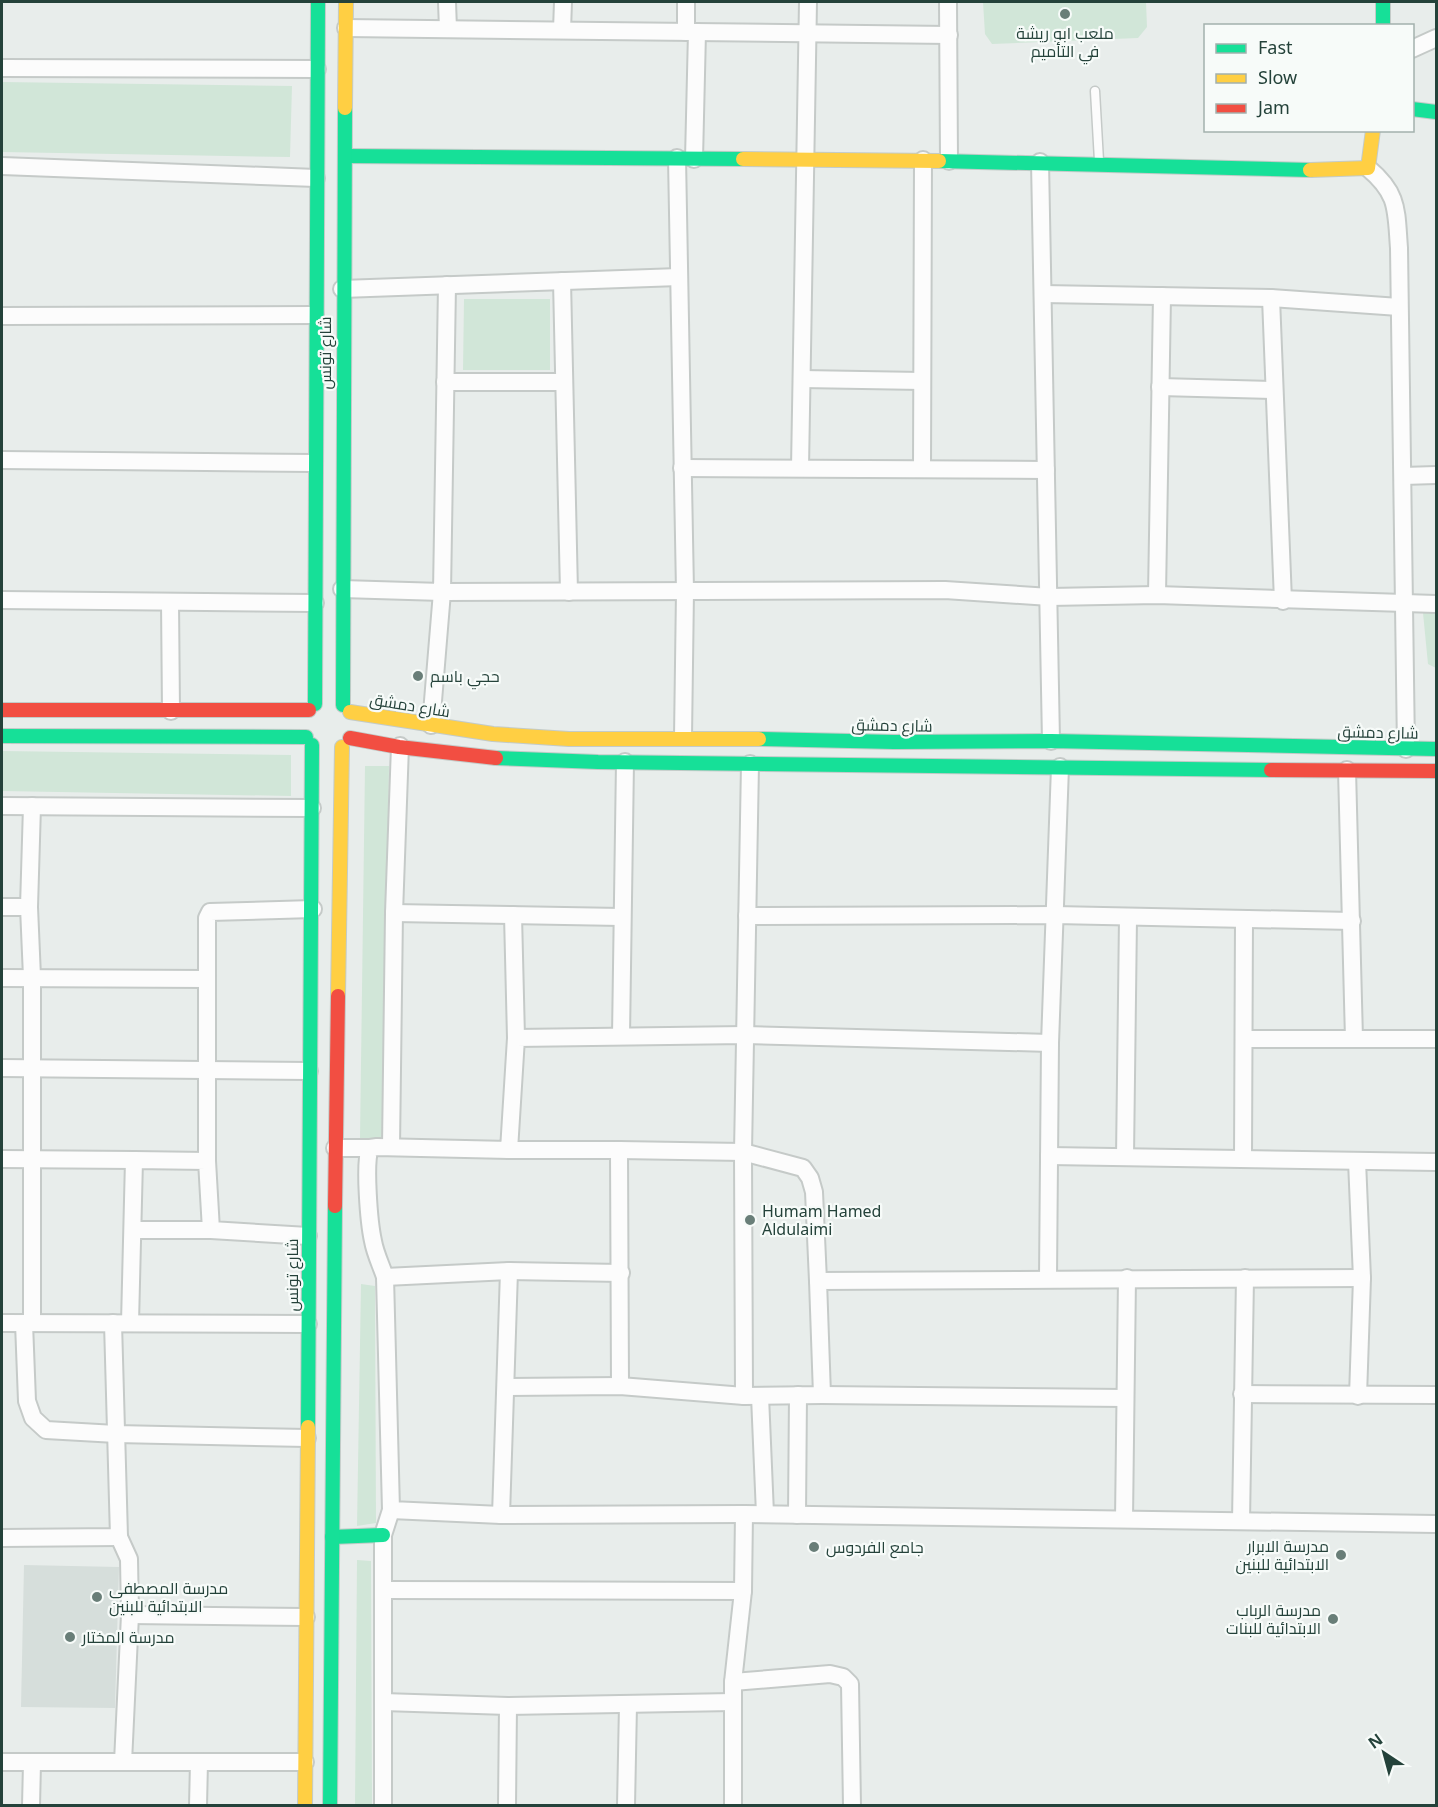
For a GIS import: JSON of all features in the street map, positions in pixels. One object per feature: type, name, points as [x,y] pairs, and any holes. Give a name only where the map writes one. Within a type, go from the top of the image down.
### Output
[{"type":"street","points":[[447,2],[448,29]]},
{"type":"street","points":[[562,30],[563,2]]},
{"type":"street","points":[[686,2],[691,32],[694,159]]},
{"type":"street","points":[[800,468],[808,2]]},
{"type":"street","points":[[948,2],[949,161]]},
{"type":"street","points":[[1383,2],[1383,24]]},
{"type":"street","points":[[318,3],[346,3]]},
{"type":"street","name":"شارع تونس","points":[[312,707],[315,603],[318,3]]},
{"type":"street","name":"شارع تونس","points":[[346,3],[342,289],[342,589],[346,709]]},
{"type":"street","points":[[346,28],[949,35]]},
{"type":"street","points":[[1414,49],[1437,38]]},
{"type":"street","points":[[2,68],[317,69]]},
{"type":"street","points":[[1414,109],[1437,112]]},
{"type":"street","points":[[1368,168],[1373,132]]},
{"type":"street","points":[[345,156],[923,160],[1329,171],[1368,168],[1384,182],[1395,201],[1399,248],[1403,476],[1402,604],[1406,749]]},
{"type":"street","points":[[677,158],[685,591],[683,737]]},
{"type":"street","points":[[922,469],[923,160]]},
{"type":"street","points":[[1040,162],[1051,741]]},
{"type":"street","points":[[2,166],[316,178]]},
{"type":"street","points":[[342,289],[679,277]]},
{"type":"street","points":[[561,281],[569,592]]},
{"type":"street","points":[[431,724],[442,592],[447,285]]},
{"type":"street","points":[[1042,294],[1271,298],[1399,307]]},
{"type":"street","points":[[1157,595],[1162,296]]},
{"type":"street","points":[[1271,298],[1283,601]]},
{"type":"street","points":[[2,316],[315,315]]},
{"type":"street","points":[[802,379],[922,381]]},
{"type":"street","points":[[445,382],[564,382]]},
{"type":"street","points":[[1160,387],[1275,390]]},
{"type":"street","points":[[2,460],[314,462]]},
{"type":"street","points":[[682,468],[1046,470]]},
{"type":"street","points":[[1403,476],[1437,475]]},
{"type":"street","points":[[342,589],[442,592],[945,590],[1050,597],[1157,595],[1283,601],[1437,604]]},
{"type":"street","points":[[2,600],[315,603]]},
{"type":"street","points":[[170,602],[171,711]]},
{"type":"street","points":[[2,710],[171,711],[312,707],[329,701],[346,709],[354,725],[346,742],[335,1148],[330,1806]]},
{"type":"street","points":[[309,741],[303,723],[312,707]]},
{"type":"street","name":"شارع دمشق","points":[[346,709],[431,724],[531,737],[683,737],[894,742],[1051,741],[1437,749]]},
{"type":"street","points":[[2,736],[309,741],[327,751],[346,742],[531,761],[899,769],[1060,767],[1437,771]]},
{"type":"street","name":"شارع تونس","points":[[305,1806],[309,1071],[314,909],[309,741]]},
{"type":"street","points":[[391,1147],[394,913],[400,746]]},
{"type":"street","points":[[621,1036],[625,762]]},
{"type":"street","points":[[750,764],[743,1152],[752,1396],[765,1514]]},
{"type":"street","points":[[1048,1278],[1050,1043],[1060,767]]},
{"type":"street","points":[[1347,771],[1354,1039]]},
{"type":"street","points":[[2,806],[312,808]]},
{"type":"street","points":[[32,806],[29,907],[32,977],[32,1160],[27,1401],[33,1418],[46,1430],[116,1434],[307,1438]]},
{"type":"street","points":[[2,907],[29,907]]},
{"type":"street","points":[[211,1230],[207,1161],[207,918],[210,912],[314,909]]},
{"type":"street","points":[[394,913],[621,917]]},
{"type":"street","points":[[509,1150],[516,1038],[513,915]]},
{"type":"street","points":[[747,916],[1055,915],[1352,921]]},
{"type":"street","points":[[1125,1158],[1128,918]]},
{"type":"street","points":[[1243,1159],[1245,919]]},
{"type":"street","points":[[2,978],[207,980]]},
{"type":"street","points":[[516,1038],[745,1035],[1050,1043]]},
{"type":"street","points":[[1244,1039],[1437,1039]]},
{"type":"street","points":[[2,1068],[309,1071]]},
{"type":"street","points":[[335,1148],[743,1152],[803,1168],[810,1178],[814,1192],[822,1395]]},
{"type":"street","points":[[370,1148],[367,1170],[373,1242],[385,1277],[391,1510],[383,1535],[383,1806]]},
{"type":"street","points":[[619,1150],[620,1386]]},
{"type":"street","points":[[1049,1156],[1437,1162]]},
{"type":"street","points":[[2,1159],[207,1161]]},
{"type":"street","points":[[130,1323],[134,1160]]},
{"type":"street","points":[[1357,1161],[1362,1278],[1358,1396]]},
{"type":"street","points":[[133,1230],[211,1230],[308,1236]]},
{"type":"street","points":[[385,1277],[509,1271],[621,1273]]},
{"type":"street","points":[[501,1515],[507,1387],[509,1271]]},
{"type":"street","points":[[1124,1519],[1127,1278]]},
{"type":"street","points":[[1241,1521],[1245,1278]]},
{"type":"street","points":[[818,1281],[1362,1278]]},
{"type":"street","points":[[2,1323],[308,1324]]},
{"type":"street","points":[[113,1323],[119,1536],[129,1559],[130,1615],[123,1762]]},
{"type":"street","points":[[507,1387],[620,1386],[752,1396],[1125,1398]]},
{"type":"street","points":[[1242,1394],[1437,1395]]},
{"type":"street","points":[[797,1515],[798,1395]]},
{"type":"street","points":[[391,1510],[501,1515],[765,1514],[1437,1524]]},
{"type":"street","points":[[733,1806],[733,1682],[743,1591],[744,1514]]},
{"type":"street","points":[[332,1537],[383,1535]]},
{"type":"street","points":[[2,1538],[119,1536]]},
{"type":"street","points":[[383,1590],[743,1591]]},
{"type":"street","points":[[130,1615],[306,1617]]},
{"type":"street","points":[[733,1682],[830,1674],[843,1677],[850,1684],[852,1806]]},
{"type":"street","points":[[305,1687],[331,1688]]},
{"type":"street","points":[[383,1702],[508,1706],[733,1702]]},
{"type":"street","points":[[626,1806],[628,1705]]},
{"type":"street","points":[[507,1806],[508,1706]]},
{"type":"street","points":[[2,1762],[305,1762]]},
{"type":"street","points":[[198,1806],[199,1762]]},
{"type":"street","points":[[31,1806],[32,1763]]},
{"type":"lane","points":[[1095,91],[1099,164]]},
{"type":"shaded area","name":"مدرسة المختار","points":[[24,1565],[119,1567],[115,1708],[21,1707]]},
{"type":"green space","name":"ملعب ابو ريشة في التأميم","points":[[983,2],[1146,2],[1147,27],[1138,38],[992,44],[985,34]]},
{"type":"green space","points":[[2,82],[292,86],[290,157],[2,152]]},
{"type":"green space","points":[[464,299],[550,299],[550,370],[463,370]]},
{"type":"green space","points":[[1432,603],[1436,603],[1436,668],[1428,664],[1423,613]]},
{"type":"green space","points":[[2,751],[291,755],[291,796],[2,791]]},
{"type":"green space","points":[[365,766],[389,766],[384,1138],[360,1138]]},
{"type":"green space","points":[[361,1284],[375,1286],[376,1523],[357,1526]]},
{"type":"green space","points":[[357,1560],[371,1561],[372,1805],[355,1805]]},
{"type":"traffic: fast","points":[[315,704],[318,2]]},
{"type":"traffic: fast","points":[[1383,2],[1383,24]]},
{"type":"traffic: fast","points":[[343,705],[345,108]]},
{"type":"traffic: fast","points":[[1414,109],[1436,112]]},
{"type":"traffic: fast","points":[[345,156],[743,159]]},
{"type":"traffic: fast","points":[[939,161],[1310,170]]},
{"type":"traffic: fast","points":[[2,736],[306,737]]},
{"type":"traffic: fast","points":[[759,739],[894,742],[1051,741],[1436,749]]},
{"type":"traffic: fast","points":[[308,1427],[312,745]]},
{"type":"traffic: fast","points":[[496,758],[598,762],[1271,770]]},
{"type":"traffic: fast","points":[[330,1806],[335,1206]]},
{"type":"traffic: fast","points":[[332,1537],[383,1535]]},
{"type":"traffic: slow","points":[[345,108],[346,2]]},
{"type":"traffic: slow","points":[[1310,170],[1368,168],[1373,132]]},
{"type":"traffic: slow","points":[[743,159],[939,161]]},
{"type":"traffic: slow","points":[[350,712],[493,734],[569,739],[759,739]]},
{"type":"traffic: slow","points":[[338,996],[342,747]]},
{"type":"traffic: slow","points":[[305,1806],[308,1427]]},
{"type":"traffic: jam","points":[[2,710],[309,710]]},
{"type":"traffic: jam","points":[[350,738],[399,747],[496,758]]},
{"type":"traffic: jam","points":[[1271,770],[1436,771]]},
{"type":"traffic: jam","points":[[335,1206],[338,996]]},
{"type":"place","name":"ملعب ابو ريشة في التأميم","points":[[1065,14]]},
{"type":"place","name":"حجي باسم","points":[[418,676]]},
{"type":"place","name":"Humam Hamed Aldulaimi","points":[[750,1220]]},
{"type":"place","name":"جامع الفردوس","points":[[814,1547]]},
{"type":"place","name":"مدرسة الابرار الابتدائية للبنين","points":[[1341,1555]]},
{"type":"place","name":"مدرسة المصطفى الابتدائية للبنين","points":[[97,1597]]},
{"type":"place","name":"مدرسة الرباب الابتدائية للبنات","points":[[1333,1619]]},
{"type":"place","name":"مدرسة المختار","points":[[70,1637]]}]
